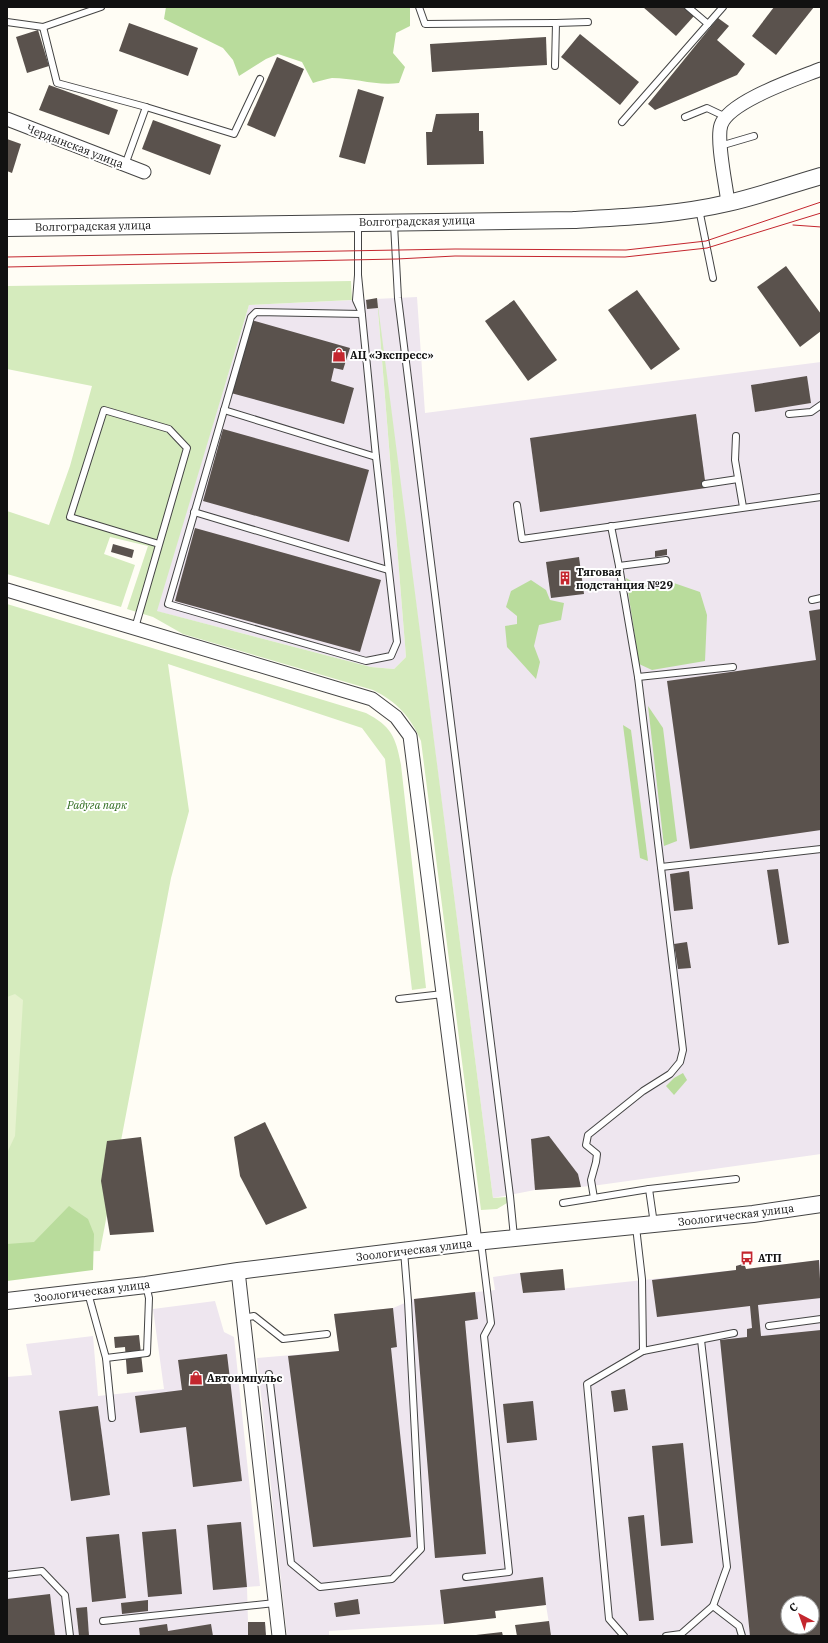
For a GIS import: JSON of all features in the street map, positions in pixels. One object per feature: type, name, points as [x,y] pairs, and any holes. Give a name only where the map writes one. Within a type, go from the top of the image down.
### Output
[{"type":"street","points":[[728,203],[720,146],[721,125],[726,117],[764,92],[821,69]]},
{"type":"street","name":"Чердынская улица","points":[[7,119],[144,172]]},
{"type":"street","name":"Волгоградская улица","points":[[7,228],[573,220],[635,216],[699,209],[728,203],[821,176]]},
{"type":"street","points":[[7,590],[372,699],[396,717],[410,736],[443,994],[478,1242]]},
{"type":"street","name":"Зоологическая улица","points":[[7,1301],[146,1285],[238,1271],[478,1242],[753,1214],[821,1204]]},
{"type":"street","points":[[238,1271],[279,1636]]},
{"type":"lane","points":[[7,22],[43,27],[100,7]]},
{"type":"lane","points":[[419,7],[425,24],[588,22]]},
{"type":"lane","points":[[688,7],[708,24]]},
{"type":"lane","points":[[622,122],[723,7]]},
{"type":"lane","points":[[555,66],[556,23]]},
{"type":"lane","points":[[43,27],[57,83],[146,107],[234,134],[260,79]]},
{"type":"lane","points":[[125,165],[146,107]]},
{"type":"lane","points":[[686,117],[707,108],[726,117]]},
{"type":"lane","points":[[720,146],[754,136]]},
{"type":"lane","points":[[699,209],[713,278]]},
{"type":"lane","points":[[358,222],[358,275],[356,300],[362,314],[376,458],[397,642],[391,656],[366,661],[168,604],[250,317],[256,312],[362,314]]},
{"type":"lane","points":[[394,222],[398,298],[514,1238]]},
{"type":"lane","points":[[789,414],[811,412],[821,405]]},
{"type":"lane","points":[[135,628],[187,448],[169,429],[104,410],[70,517],[159,544]]},
{"type":"lane","points":[[224,410],[376,458]]},
{"type":"lane","points":[[736,436],[735,460],[742,507]]},
{"type":"lane","points":[[705,484],[738,479]]},
{"type":"lane","points":[[517,504],[522,539],[821,497]]},
{"type":"lane","points":[[194,512],[388,570]]},
{"type":"lane","points":[[594,1198],[591,1180],[597,1154],[586,1145],[588,1135],[643,1091],[670,1074],[680,1062],[683,1050],[638,677],[611,526]]},
{"type":"lane","points":[[619,566],[666,560]]},
{"type":"lane","points":[[812,600],[821,598]]},
{"type":"lane","points":[[638,677],[733,667]]},
{"type":"lane","points":[[661,867],[821,849]]},
{"type":"lane","points":[[399,998],[443,994]]},
{"type":"lane","points":[[563,1203],[649,1189],[736,1179]]},
{"type":"lane","points":[[649,1189],[654,1224]]},
{"type":"lane","points":[[636,1226],[642,1279],[644,1351]]},
{"type":"lane","points":[[466,1577],[509,1572],[484,1336],[491,1323],[478,1242]]},
{"type":"lane","points":[[269,1374],[292,1563],[320,1588],[392,1578],[421,1549],[404,1251]]},
{"type":"lane","points":[[106,1358],[147,1353],[149,1298],[146,1285]]},
{"type":"lane","points":[[88,1292],[106,1358],[112,1418]]},
{"type":"lane","points":[[243,1318],[254,1316],[283,1339],[327,1334]]},
{"type":"lane","points":[[769,1326],[821,1319]]},
{"type":"lane","points":[[624,1636],[609,1619],[587,1384],[644,1351],[734,1333]]},
{"type":"lane","points":[[666,1636],[681,1634],[713,1606],[727,1567],[701,1340]]},
{"type":"lane","points":[[7,1575],[42,1571],[65,1594],[70,1636]]},
{"type":"lane","points":[[103,1621],[275,1603]]},
{"type":"lane","points":[[713,1606],[739,1626],[742,1636]]},
{"type":"shaded area","points":[[417,297],[425,413],[821,362],[821,1154],[592,1186],[535,1190],[493,1198],[378,311],[406,657],[394,669],[371,667],[156,611],[249,305]]},
{"type":"shaded area","points":[[821,1260],[821,1636],[551,1636],[546,1605],[495,1611],[496,1618],[444,1624],[329,1631],[329,1636],[287,1636],[257,1358],[339,1351],[334,1314],[393,1308],[414,1299],[495,1290],[493,1277],[520,1273],[523,1293],[736,1270],[736,1266],[743,1264],[746,1269]]},
{"type":"shaded area","points":[[215,1301],[224,1332],[234,1337],[260,1586],[247,1587],[248,1622],[265,1622],[266,1636],[7,1636],[7,1377],[32,1375],[26,1344],[93,1336],[98,1396],[164,1389],[153,1309]]},
{"type":"green space","points":[[166,7],[410,7],[410,26],[396,33],[393,53],[405,67],[399,83],[374,83],[332,78],[313,83],[302,62],[278,54],[266,59],[239,76],[233,60],[223,48],[164,19]]},
{"type":"green space","points":[[351,281],[352,300],[249,305],[157,611],[371,667],[394,669],[406,657],[377,298],[493,1198],[507,1197],[507,1203],[497,1209],[481,1210],[421,741],[407,717],[396,705],[373,690],[183,634],[153,617],[127,609],[148,546],[110,537],[104,554],[135,565],[121,607],[7,574],[7,511],[49,525],[70,466],[92,386],[7,369],[7,286]]},
{"type":"green space","points":[[626,578],[640,586],[671,582],[700,592],[707,615],[705,661],[652,670],[639,664]]},
{"type":"green space","points":[[531,580],[546,590],[550,600],[564,603],[561,620],[539,625],[534,646],[540,662],[536,679],[507,647],[505,626],[517,624],[517,616],[506,607],[511,591]]},
{"type":"green space","name":"Радуга парк","points":[[7,604],[366,713],[381,723],[391,733],[397,747],[401,765],[426,988],[412,990],[385,759],[362,728],[168,664],[189,811],[171,878],[100,1251],[7,1255]]},
{"type":"green space","points":[[648,706],[663,728],[677,841],[664,846]]},
{"type":"green space","points":[[623,725],[631,730],[648,861],[640,858]]},
{"type":"green space","points":[[15,994],[23,1000],[15,1136],[7,1153],[7,997]]},
{"type":"green space","points":[[683,1073],[687,1080],[674,1095],[666,1086],[674,1078]]},
{"type":"green space","points":[[69,1206],[88,1219],[94,1234],[93,1270],[7,1281],[7,1244],[34,1242]]},
{"type":"building","points":[[643,7],[684,7],[694,16],[676,36]]},
{"type":"building","points":[[774,7],[814,7],[776,55],[752,36]]},
{"type":"building","points":[[718,18],[729,26],[717,40],[745,64],[737,75],[655,110],[648,104]]},
{"type":"building","points":[[129,23],[198,48],[188,76],[119,51]]},
{"type":"building","points":[[38,30],[49,66],[27,73],[16,37]]},
{"type":"building","points":[[580,34],[639,82],[620,105],[561,57]]},
{"type":"building","points":[[546,37],[547,65],[432,72],[430,44]]},
{"type":"building","points":[[277,57],[304,69],[275,137],[247,125]]},
{"type":"building","points":[[49,85],[118,110],[109,135],[39,110]]},
{"type":"building","points":[[358,89],[384,97],[365,164],[339,157]]},
{"type":"building","points":[[479,113],[479,131],[483,131],[484,164],[427,165],[426,132],[432,132],[436,114]]},
{"type":"building","points":[[153,120],[221,145],[210,175],[142,149]]},
{"type":"building","points":[[7,139],[21,144],[12,173],[7,171]]},
{"type":"building","points":[[786,266],[821,314],[821,331],[800,347],[757,287]]},
{"type":"building","points":[[637,290],[680,349],[651,370],[608,310]]},
{"type":"building","points":[[377,298],[378,308],[367,309],[366,300]]},
{"type":"building","points":[[514,300],[557,360],[528,381],[485,321]]},
{"type":"building","points":[[251,320],[350,348],[343,370],[334,368],[331,381],[354,388],[344,424],[231,393]]},
{"type":"building","points":[[807,376],[811,403],[755,412],[751,385]]},
{"type":"building","points":[[696,414],[706,488],[540,512],[530,438]]},
{"type":"building","points":[[223,429],[369,470],[349,542],[203,501]]},
{"type":"building","points":[[195,528],[381,580],[360,652],[175,601]]},
{"type":"building","points":[[113,544],[134,550],[132,558],[111,552]]},
{"type":"building","points":[[667,549],[667,555],[655,557],[655,551]]},
{"type":"building","name":"Тяговая подстанция №29","points":[[579,557],[584,594],[551,598],[546,562]]},
{"type":"building","points":[[821,609],[821,830],[690,849],[667,681],[816,660],[809,611]]},
{"type":"building","points":[[778,869],[789,943],[778,945],[767,870]]},
{"type":"building","points":[[689,871],[693,909],[674,911],[670,874]]},
{"type":"building","points":[[687,942],[691,968],[678,969],[674,944]]},
{"type":"building","points":[[265,1122],[307,1208],[266,1225],[240,1176],[234,1137]]},
{"type":"building","points":[[549,1136],[578,1174],[581,1187],[535,1190],[531,1139]]},
{"type":"building","points":[[141,1137],[154,1232],[110,1235],[101,1181],[107,1141]]},
{"type":"building","points":[[819,1260],[821,1298],[758,1305],[761,1336],[821,1330],[821,1636],[750,1636],[720,1340],[747,1337],[747,1329],[752,1328],[750,1306],[657,1317],[652,1280],[736,1270],[736,1266],[743,1264],[746,1269]]},
{"type":"building","points":[[563,1269],[565,1290],[523,1293],[520,1273]]},
{"type":"building","points":[[475,1292],[478,1319],[465,1321],[486,1554],[435,1558],[414,1299]]},
{"type":"building","points":[[393,1308],[397,1347],[391,1348],[411,1537],[313,1547],[288,1356],[339,1351],[334,1314]]},
{"type":"building","points":[[139,1335],[143,1372],[127,1374],[125,1347],[115,1348],[114,1337]]},
{"type":"building","points":[[227,1354],[242,1481],[193,1487],[186,1427],[140,1433],[135,1396],[182,1390],[178,1360]]},
{"type":"building","points":[[625,1389],[628,1410],[614,1412],[611,1391]]},
{"type":"building","points":[[533,1401],[537,1440],[507,1443],[503,1404]]},
{"type":"building","points":[[98,1406],[110,1495],[71,1501],[59,1411]]},
{"type":"building","points":[[683,1443],[693,1543],[661,1546],[652,1446]]},
{"type":"building","points":[[644,1515],[654,1620],[639,1621],[628,1517]]},
{"type":"building","points":[[241,1522],[247,1587],[213,1590],[207,1525]]},
{"type":"building","points":[[176,1529],[182,1594],[148,1597],[142,1532]]},
{"type":"building","points":[[119,1534],[126,1598],[92,1602],[86,1537]]},
{"type":"building","points":[[543,1577],[546,1605],[495,1611],[496,1618],[444,1624],[440,1590]]},
{"type":"building","points":[[50,1594],[55,1636],[7,1636],[7,1599]]},
{"type":"building","points":[[358,1599],[360,1614],[336,1617],[334,1603]]},
{"type":"building","points":[[148,1600],[148,1611],[122,1614],[121,1603]]},
{"type":"building","points":[[87,1607],[89,1636],[79,1636],[76,1608]]},
{"type":"building","points":[[549,1621],[551,1636],[517,1636],[515,1625]]},
{"type":"building","points":[[248,1622],[265,1622],[266,1636],[248,1636]]},
{"type":"building","points":[[167,1624],[168,1631],[211,1624],[213,1636],[140,1636],[139,1628]]},
{"type":"building","points":[[502,1632],[503,1636],[476,1636],[476,1635]]},
{"type":"tram line","points":[[7,257],[455,249],[626,250],[706,241],[821,202]]},
{"type":"tram line","points":[[7,267],[397,259],[455,256],[625,257],[707,248],[821,213]]},
{"type":"tram line","points":[[793,225],[821,227]]},
{"type":"place","name":"АЦ «Экспресс»","points":[[339,355]]},
{"type":"place","name":"Тяговая подстанция №29","points":[[565,578]]},
{"type":"place","name":"АТП","points":[[747,1258]]},
{"type":"place","name":"Автоимпульс","points":[[196,1378]]}]
